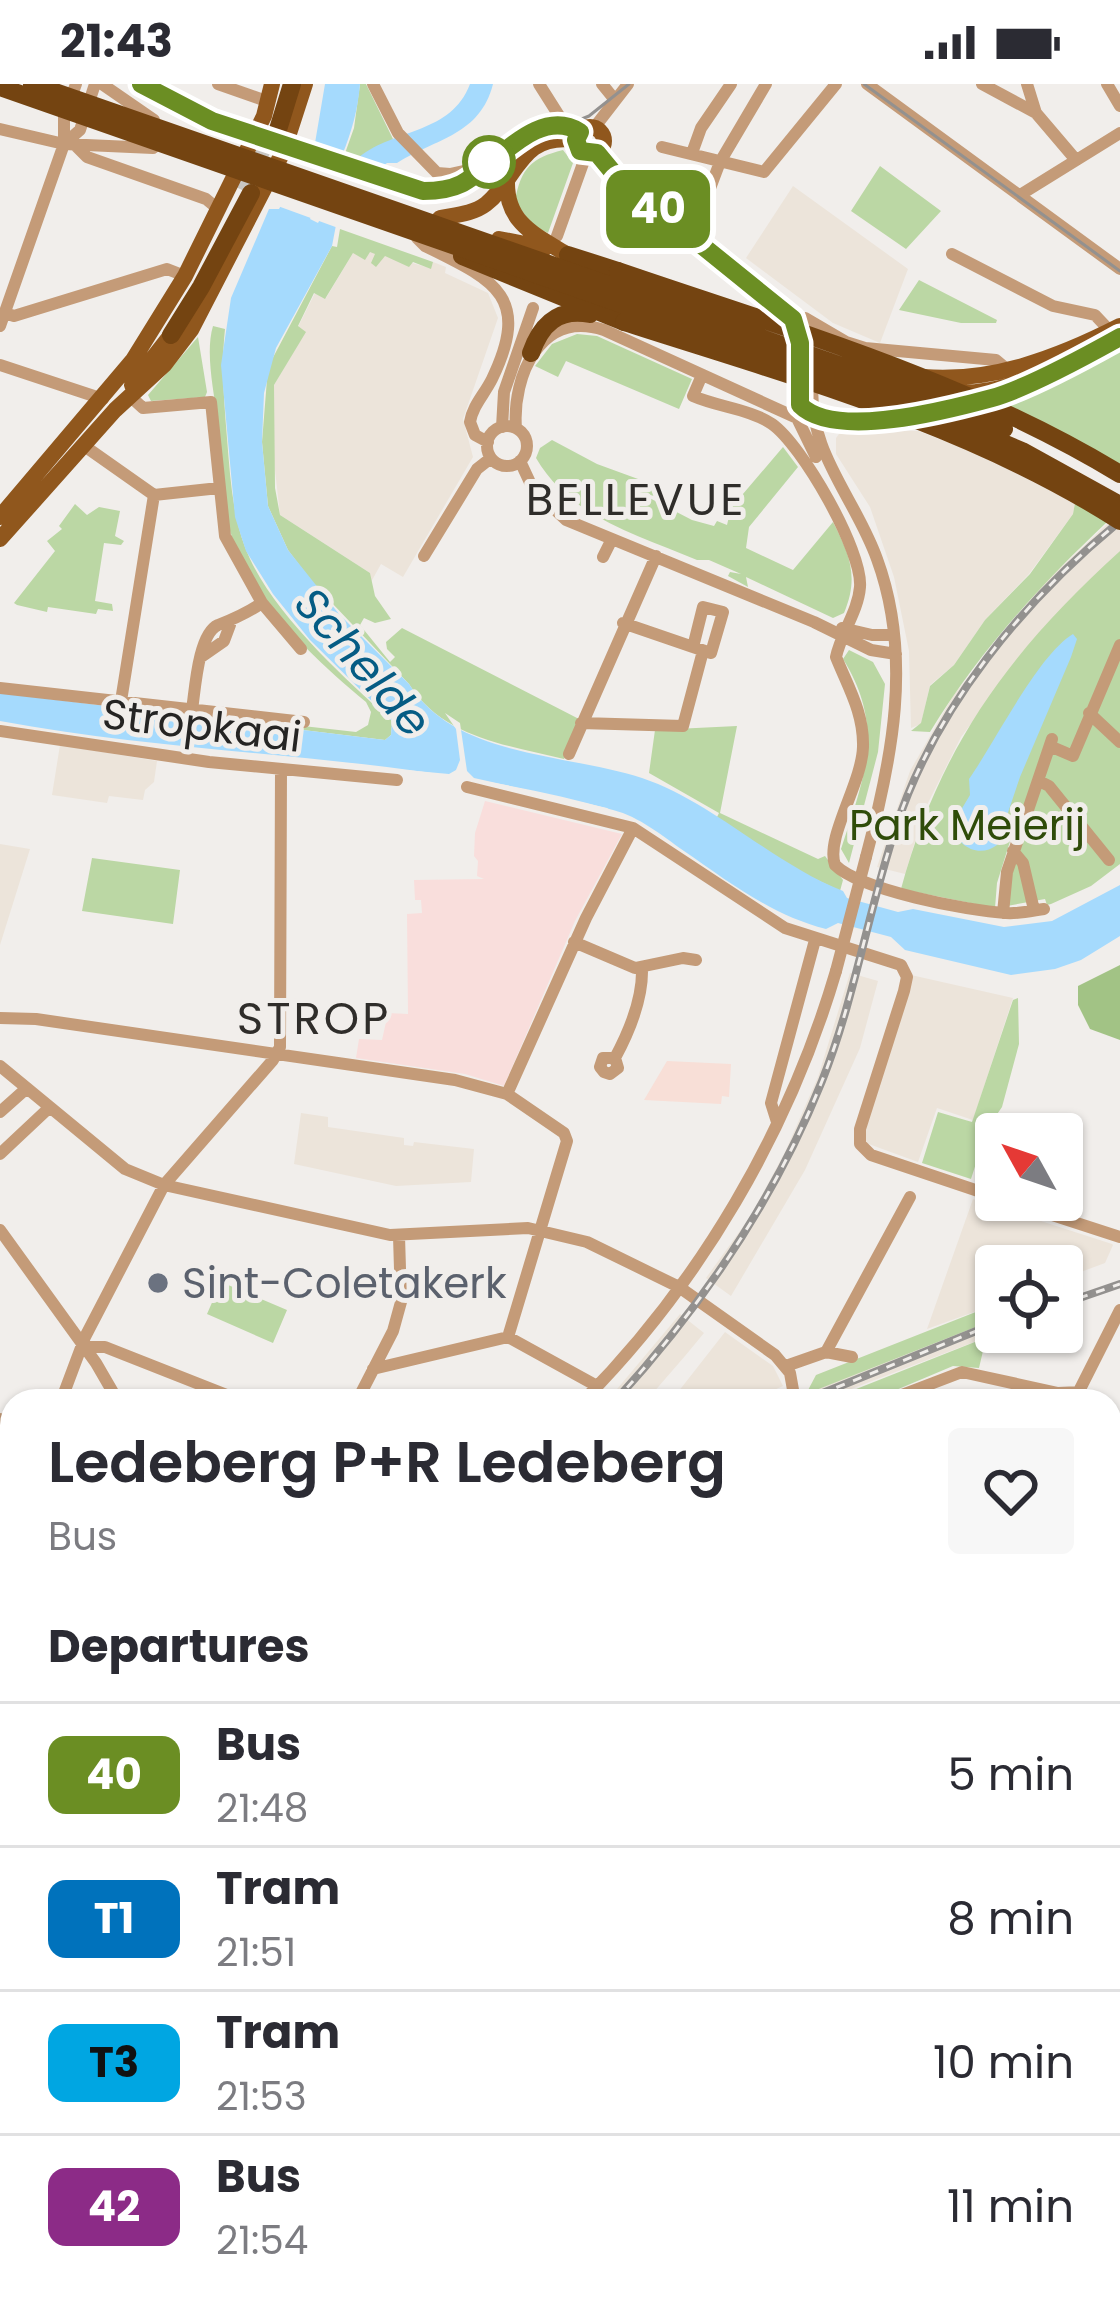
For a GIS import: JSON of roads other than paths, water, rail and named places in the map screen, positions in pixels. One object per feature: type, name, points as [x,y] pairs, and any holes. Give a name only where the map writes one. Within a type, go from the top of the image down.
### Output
[{"type":"highway","points":[[32,84],[914,392],[1027,440],[1120,490]]},
{"type":"highway","points":[[273,134],[289,84]]},
{"type":"highway","points":[[0,87],[925,410],[1022,452],[1120,505]]},
{"type":"highway","points":[[169,333],[255,186]]},
{"type":"highway","points":[[425,240],[624,322],[912,420],[1027,470],[1120,521]]},
{"type":"highway","points":[[568,255],[919,378],[1022,422],[1120,474]]},
{"type":"highway","points":[[531,353],[540,331],[560,314],[583,312],[624,322]]},
{"type":"main road","points":[[109,405],[185,276],[218,209],[285,165],[305,84]]},
{"type":"main road","points":[[109,405],[132,398],[165,364],[202,312],[255,186],[245,154],[271,93]]},
{"type":"main road","points":[[440,218],[484,206],[530,150],[567,138],[587,141],[616,176],[793,319],[808,352]]},
{"type":"main road","points":[[245,154],[499,239],[568,255]]},
{"type":"main road","points":[[509,175],[506,201],[518,222],[568,255]]},
{"type":"main road","points":[[255,186],[425,240],[445,239],[808,352],[928,378],[1009,370],[1117,331]]},
{"type":"main road","points":[[499,239],[526,254],[808,352],[863,377],[937,393],[996,393],[1045,373],[1117,331]]},
{"type":"main road","points":[[697,240],[715,247],[805,318],[808,352]]},
{"type":"main road","points":[[0,517],[79,439],[169,333]]},
{"type":"main road","points":[[0,539],[169,333]]},
{"type":"street","points":[[76,84],[64,117],[70,144],[86,157],[206,199],[218,209]]},
{"type":"street","points":[[2,320],[70,144],[99,84],[159,123],[245,154]]},
{"type":"street","points":[[218,84],[271,93]]},
{"type":"street","points":[[374,84],[399,133],[430,168],[443,175],[495,164],[509,175]]},
{"type":"street","points":[[539,84],[563,122],[587,141]]},
{"type":"street","points":[[602,84],[615,100]]},
{"type":"street","points":[[556,236],[587,141],[628,84]]},
{"type":"street","points":[[692,153],[697,136],[731,84]]},
{"type":"street","points":[[697,240],[720,162],[766,84]]},
{"type":"street","points":[[662,147],[764,172],[836,84]]},
{"type":"street","points":[[867,84],[1120,269]]},
{"type":"street","points":[[982,84],[1036,113],[1076,160]]},
{"type":"street","points":[[1027,84],[1036,113]]},
{"type":"street","points":[[1107,84],[1120,106]]},
{"type":"street","points":[[0,129],[70,144],[146,146],[255,186]]},
{"type":"street","points":[[1021,195],[1120,133]]},
{"type":"street","points":[[425,240],[424,246],[488,278],[509,308],[504,347],[470,422],[475,435],[488,442]]},
{"type":"street","points":[[952,254],[1053,306],[1095,315],[1117,331]]},
{"type":"street","points":[[2,320],[167,269],[185,276]]},
{"type":"street","points":[[513,463],[527,445],[509,427],[504,392],[532,308]]},
{"type":"street","points":[[509,427],[531,353],[558,330],[591,326],[717,382],[813,415],[870,420],[923,413],[996,393],[1009,370],[997,360],[866,348],[805,318]]},
{"type":"street","points":[[808,352],[798,412],[817,458],[836,480]]},
{"type":"street","points":[[373,1369],[508,1337],[597,1387],[679,1286],[741,1191],[811,1048],[866,857],[895,728],[896,655],[877,559],[822,454],[813,415],[808,352]]},
{"type":"street","points":[[0,365],[109,405]]},
{"type":"street","points":[[702,375],[693,396],[760,418],[779,430],[840,520],[855,551],[861,581],[836,657],[856,700],[864,743],[855,791],[838,829],[832,858],[846,875],[870,885],[1003,913],[1039,910],[1023,863],[1013,851]]},
{"type":"street","points":[[708,403],[717,382]]},
{"type":"street","points":[[132,398],[143,408],[211,402],[225,536],[262,603],[302,649]]},
{"type":"street","points":[[491,458],[488,442],[493,433],[509,427]]},
{"type":"street","points":[[79,439],[154,495],[219,488]]},
{"type":"street","points":[[491,458],[513,463],[566,520],[844,633],[880,653],[896,655]]},
{"type":"street","points":[[424,556],[477,469],[491,458]]},
{"type":"street","points":[[121,701],[154,495]]},
{"type":"street","points":[[603,557],[612,539]]},
{"type":"street","points":[[568,754],[656,556]]},
{"type":"street","points":[[192,710],[200,658],[224,640],[230,625],[262,603]]},
{"type":"street","points":[[581,722],[683,727],[698,649],[623,623]]},
{"type":"street","points":[[844,633],[894,635]]},
{"type":"street","points":[[1003,913],[1013,851],[1052,743],[1073,756],[1120,645]]},
{"type":"street","points":[[1108,675],[1120,686]]},
{"type":"street","points":[[0,688],[304,722]]},
{"type":"street","points":[[1089,713],[1120,742]]},
{"type":"street","name":"Stropkaai","points":[[0,730],[137,753],[397,779]]},
{"type":"street","points":[[66,1389],[86,1337],[164,1185],[277,1053],[281,770]]},
{"type":"street","points":[[1039,781],[1049,786],[1109,860]]},
{"type":"street","points":[[467,787],[633,829],[785,928],[905,969],[904,991],[860,1130],[860,1144],[871,1156],[975,1190]]},
{"type":"street","points":[[507,1094],[574,942],[633,829]]},
{"type":"street","points":[[777,1122],[771,1103],[815,940]]},
{"type":"street","points":[[574,942],[642,968],[683,958],[696,960]]},
{"type":"street","points":[[615,1058],[628,1034],[642,968]]},
{"type":"street","points":[[0,1018],[277,1053],[455,1080],[507,1094],[567,1138],[508,1337]]},
{"type":"street","points":[[0,1066],[125,1168],[164,1185],[400,1236],[508,1228],[538,1229],[587,1242],[679,1286],[786,1366],[794,1389]]},
{"type":"street","points":[[0,1112],[27,1088]]},
{"type":"street","points":[[0,1154],[50,1107]]},
{"type":"street","points":[[826,1352],[910,1197]]},
{"type":"street","points":[[1071,1221],[1120,1237]]},
{"type":"street","points":[[0,1230],[110,1389]]},
{"type":"street","points":[[364,1389],[393,1331],[401,1302],[400,1236]]},
{"type":"street","points":[[1078,1389],[1118,1318]]},
{"type":"street","points":[[84,1347],[105,1347],[212,1389]]},
{"type":"street","points":[[786,1366],[826,1352],[853,1357]]},
{"type":"street","points":[[917,1389],[962,1372],[1035,1389]]},
{"type":"water","name":"Schelde","points":[[325,84],[360,84],[349,138],[310,219],[318,223],[359,157],[450,112],[470,84],[493,84],[487,101],[467,125],[397,163],[387,163],[356,187],[336,225],[332,246],[276,348],[264,393],[262,442],[268,506],[288,550],[339,614],[429,708],[454,726],[483,740],[612,770],[668,789],[843,891],[847,898],[898,912],[913,909],[1004,927],[1052,921],[1120,885],[1120,936],[1081,960],[1011,975],[905,950],[891,937],[838,923],[826,929],[788,916],[623,813],[538,791],[462,777],[0,721],[0,693],[385,740],[391,735],[392,721],[310,640],[273,594],[246,551],[235,517],[221,365],[231,298],[269,209],[279,209],[315,143]]},
{"type":"water","points":[[1073,634],[1077,639],[1071,657],[997,845],[983,851],[969,848],[952,825],[970,795],[969,779],[1032,679]]},
{"type":"tunnel","points":[[242,190],[270,133]]},
{"type":"tram line","points":[[212,121],[414,191],[441,193],[458,188],[511,148],[589,116],[629,84]]},
{"type":"tram line","points":[[864,84],[1120,271]]},
{"type":"railway","points":[[625,1389],[733,1250],[803,1125],[844,1018],[896,827],[934,740],[1017,621],[1120,521]]},
{"type":"railway","points":[[1083,1297],[1120,1284]]},
{"type":"railway","points":[[833,1389],[975,1331]]},
{"type":"place","name":"Sint-Coletakerk","points":[[158,1283]]},
{"type":"district","name":"BELLEVUE","points":[[636,499]]},
{"type":"district","name":"STROP","points":[[314,1018]]},
{"type":"park label","name":"Park Meierij","points":[[967,825]]}]
